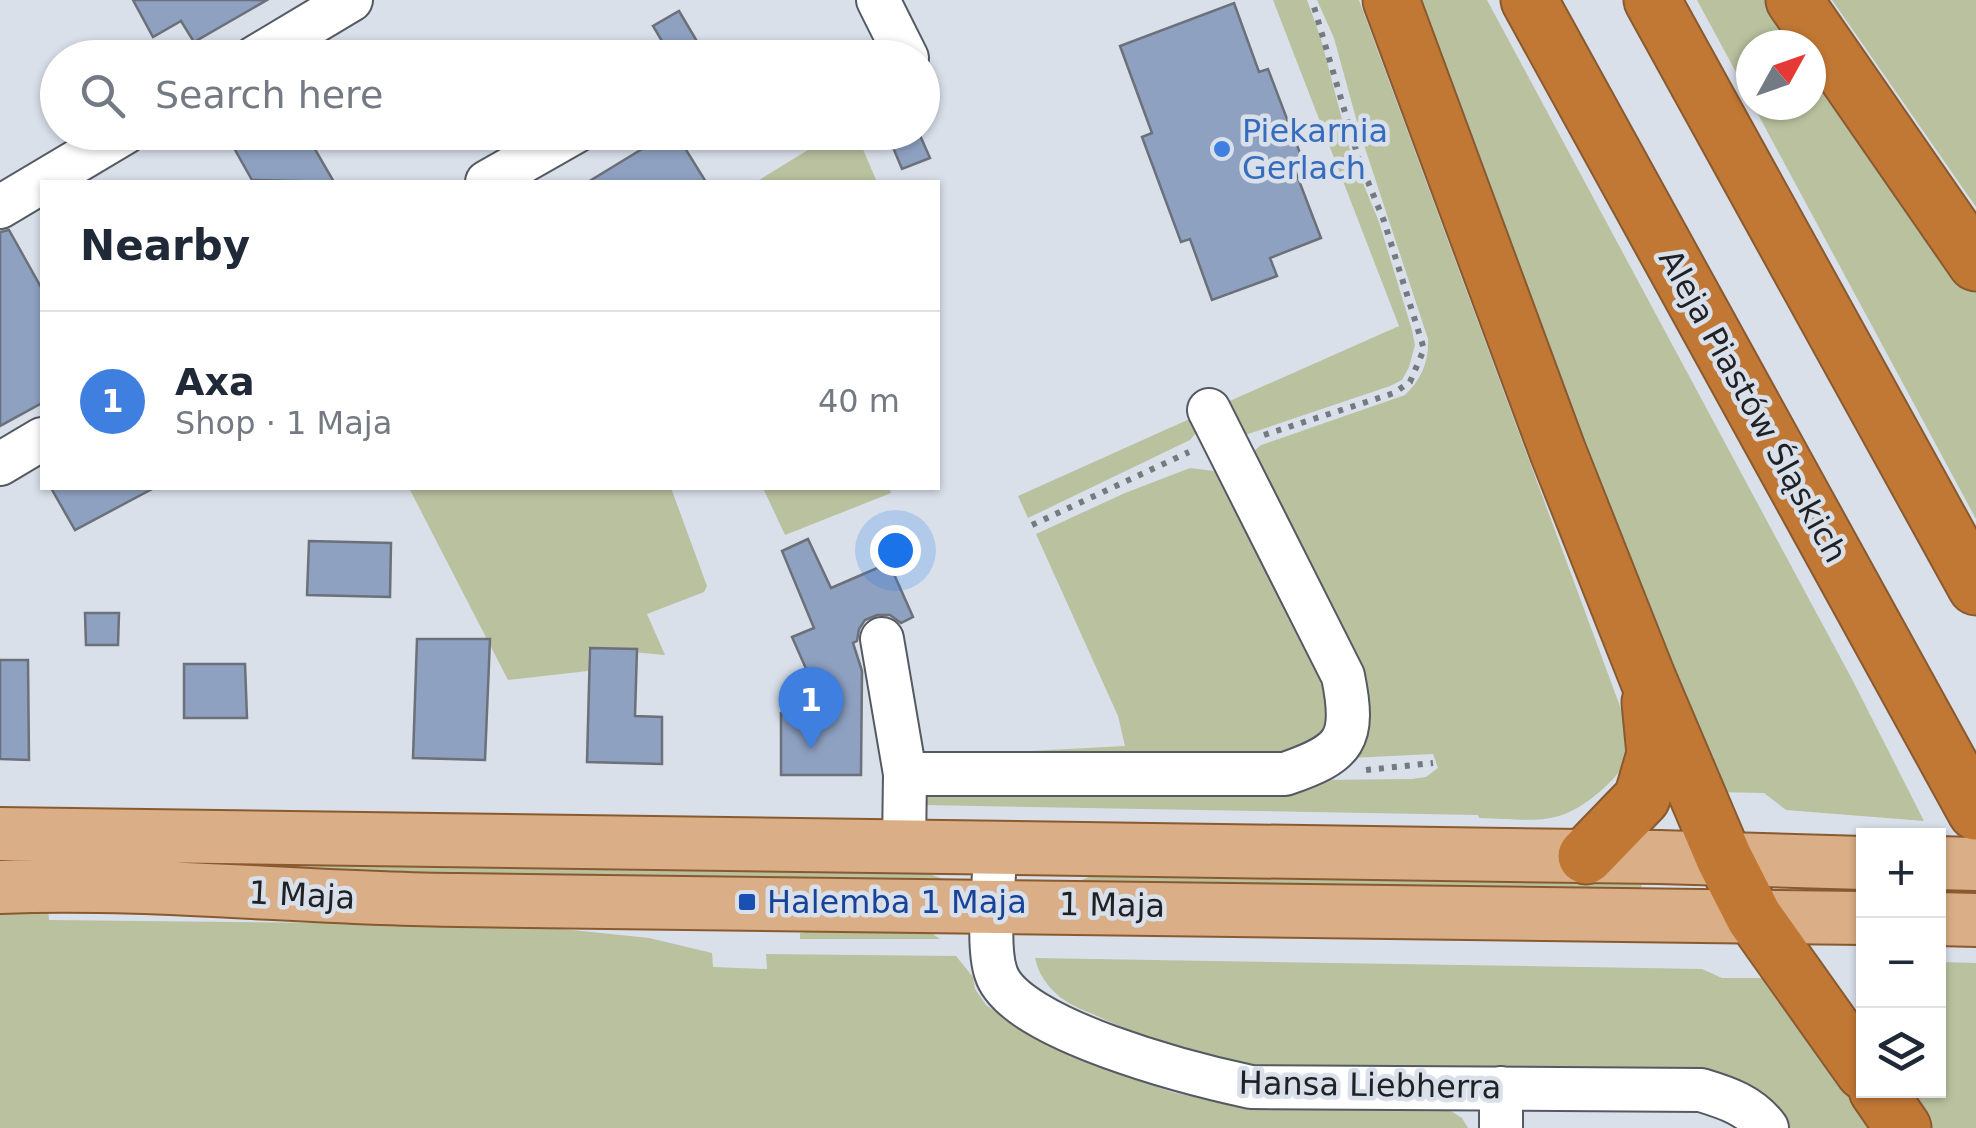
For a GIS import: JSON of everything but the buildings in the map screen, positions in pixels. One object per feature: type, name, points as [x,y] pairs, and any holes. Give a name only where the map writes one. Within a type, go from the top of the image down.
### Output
[{"type":"highway","points":[[1391,0],[1558,452],[1724,858],[1754,917],[1856,1061]]},
{"type":"highway","name":"Aleja Piastów Śląskich","points":[[1529,0],[1976,812]]},
{"type":"highway","points":[[1652,0],[1976,587]]},
{"type":"highway","points":[[1794,0],[1976,262]]},
{"type":"highway","points":[[1586,856],[1642,798],[1655,754],[1648,679]]},
{"type":"highway","points":[[1881,1098],[1902,1128]]},
{"type":"main road","name":"1 Maja","points":[[0,834],[1845,862]]},
{"type":"main road","points":[[1946,864],[1976,864]]},
{"type":"main road","name":"1 Maja","points":[[0,887],[68,884],[402,899],[994,903],[1856,918]]},
{"type":"main road","points":[[1946,920],[1976,920]]},
{"type":"street","points":[[284,40],[351,0]]},
{"type":"street","points":[[878,0],[898,40]]},
{"type":"street","points":[[45,180],[96,150]]},
{"type":"street","points":[[491,180],[543,150]]},
{"type":"street","points":[[0,207],[40,183]]},
{"type":"street","points":[[906,774],[1285,774],[1333,753],[1346,734],[1350,714],[1342,676],[1217,427]]},
{"type":"street","points":[[0,464],[40,440]]},
{"type":"street","points":[[882,639],[906,774],[904,848]]},
{"type":"street","name":"Hansa Liebherra","points":[[996,849],[996,973],[1011,998],[1105,1046],[1190,1074],[1251,1088],[1501,1108],[1700,1090],[1734,1100],[1758,1116],[1767,1128]]},
{"type":"path","points":[[1032,525],[1198,448],[1217,427],[1252,440],[1394,392],[1410,382],[1424,348],[1384,221],[1359,160],[1312,0]]},
{"type":"green space","points":[[1273,0],[1307,0],[1351,154],[1379,222],[1415,345],[1402,380],[1245,435],[1223,404],[1399,326]]},
{"type":"green space","points":[[1317,0],[1359,0],[1621,709],[1627,743],[1623,765],[1588,801],[1560,816],[1532,820],[1478,815],[923,805],[921,791],[936,784],[1412,779],[1426,777],[1438,768],[1433,754],[1349,758],[1253,452],[1261,445],[1405,395],[1420,377],[1427,355],[1428,339],[1360,133],[1334,38]]},
{"type":"green space","points":[[1413,0],[1487,0],[1853,681],[1924,821],[1786,810],[1764,793],[1716,792]]},
{"type":"green space","points":[[1697,0],[1776,0],[1797,30],[1736,30],[1736,72]]},
{"type":"green space","points":[[1832,0],[1976,0],[1976,207]]},
{"type":"green space","points":[[1826,71],[1976,285],[1976,519],[1761,120],[1826,120]]},
{"type":"green space","points":[[808,150],[863,150],[876,180],[759,180]]},
{"type":"green space","points":[[1194,417],[1196,433],[1190,440],[1028,518],[1018,496]]},
{"type":"green space","points":[[1190,468],[1214,471],[1221,477],[1330,679],[1334,724],[1304,753],[914,757],[1125,746],[1118,716],[1036,534]]},
{"type":"green space","points":[[410,490],[672,490],[707,586],[704,592],[647,614],[665,655],[588,648],[588,671],[508,680]]},
{"type":"green space","points":[[764,490],[890,490],[891,493],[785,535]]},
{"type":"green space","points":[[79,851],[906,865],[943,879],[943,884],[79,869]]},
{"type":"green space","points":[[1110,868],[1642,883],[1640,895],[1077,882]]},
{"type":"green space","points":[[48,908],[49,920],[524,925],[649,938],[712,953],[713,967],[767,969],[766,954],[956,956],[973,977],[975,989],[986,1005],[1025,1031],[1104,1068],[1172,1092],[1233,1106],[1446,1108],[1462,1118],[1468,1128],[0,1128],[0,909]]},
{"type":"green space","points":[[864,922],[915,922],[940,939],[800,939],[800,933]]},
{"type":"green space","points":[[1035,958],[1702,969],[1722,978],[1776,978],[1878,1128],[1790,1128],[1768,1102],[1245,1066],[1157,1042],[1072,1005],[1047,984]]},
{"type":"green space","points":[[1946,962],[1976,963],[1976,1128],[1925,1128],[1904,1098],[1946,1098]]},
{"type":"place","name":"Piekarnia Gerlach","points":[[1222,149]]},
{"type":"place","name":"Axa","points":[[811,749]]},
{"type":"place","name":"Halemba 1 Maja","points":[[747,902]]}]
